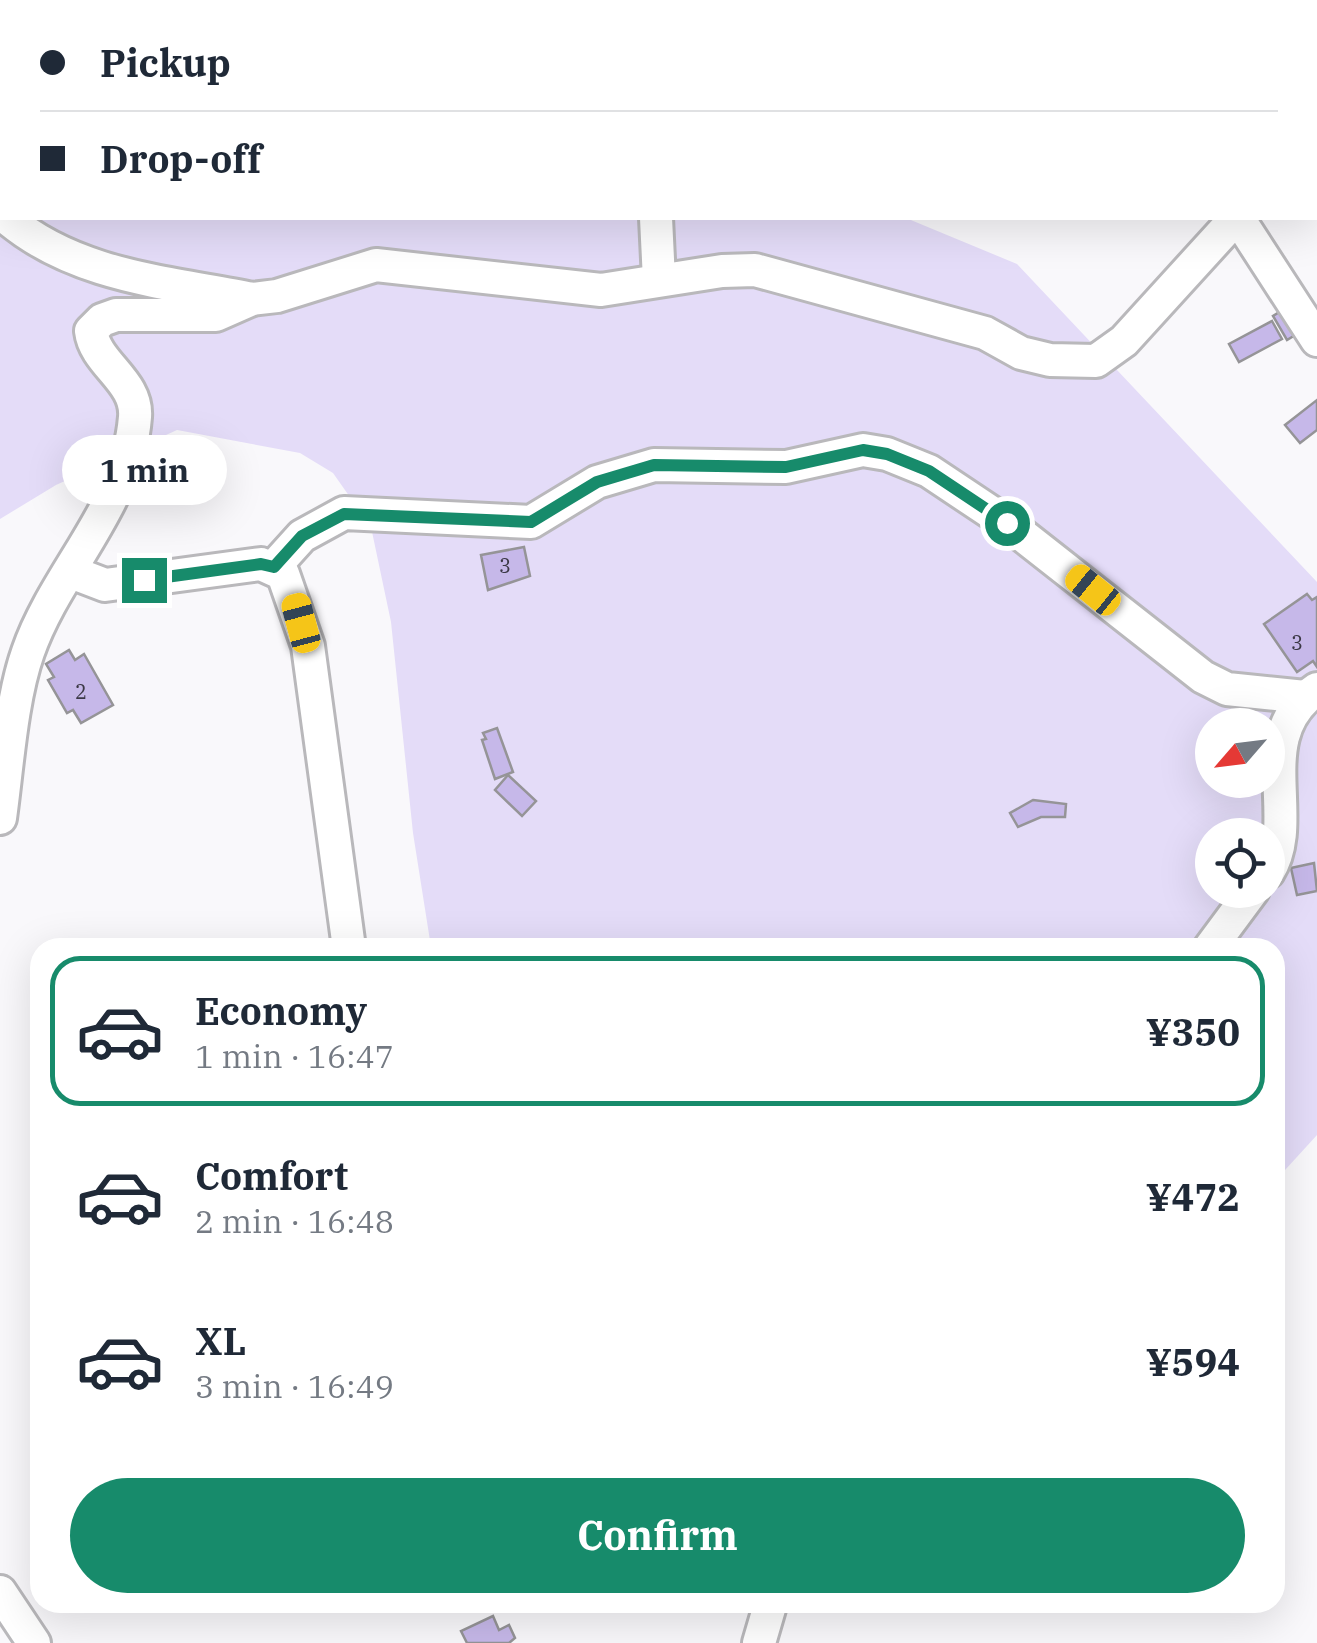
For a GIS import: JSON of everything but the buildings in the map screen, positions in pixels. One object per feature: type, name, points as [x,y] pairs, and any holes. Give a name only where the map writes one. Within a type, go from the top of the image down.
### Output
[{"type":"street","points":[[10,220],[43,246],[95,268],[252,298],[278,296],[376,265],[602,290],[756,270],[985,334],[1022,353],[1062,361],[1096,360],[1124,341],[1235,220]]},
{"type":"street","points":[[656,220],[659,280]]},
{"type":"street","points":[[1238,220],[1317,340]]},
{"type":"street","points":[[0,818],[27,653],[100,523],[126,458],[135,417],[132,396],[99,353],[90,331],[102,320],[116,315],[216,315],[252,298]]},
{"type":"street","points":[[274,567],[302,536],[344,514],[531,522],[597,482],[654,465],[786,467],[863,450],[887,454],[945,482],[1007,523],[1203,677],[1227,689],[1311,693]]},
{"type":"street","points":[[71,572],[105,586],[261,564],[283,574],[295,599],[308,646],[348,938]]},
{"type":"street","points":[[1278,818],[1276,763],[1286,731],[1311,693]]},
{"type":"street","points":[[1217,938],[1239,908]]},
{"type":"street","points":[[0,1592],[34,1643]]},
{"type":"street","points":[[758,1643],[768,1613]]},
{"type":"shaded area","points":[[0,220],[911,220],[1017,264],[1317,582],[1317,1135],[1285,1170],[1285,938],[430,938],[413,833],[391,622],[371,527],[333,473],[300,453],[177,430],[56,485],[0,519]]},
{"type":"route","points":[[144,580],[261,564],[274,567],[302,536],[344,514],[531,522],[597,482],[654,465],[786,467],[863,450],[887,454],[929,471],[1007,523]]}]
